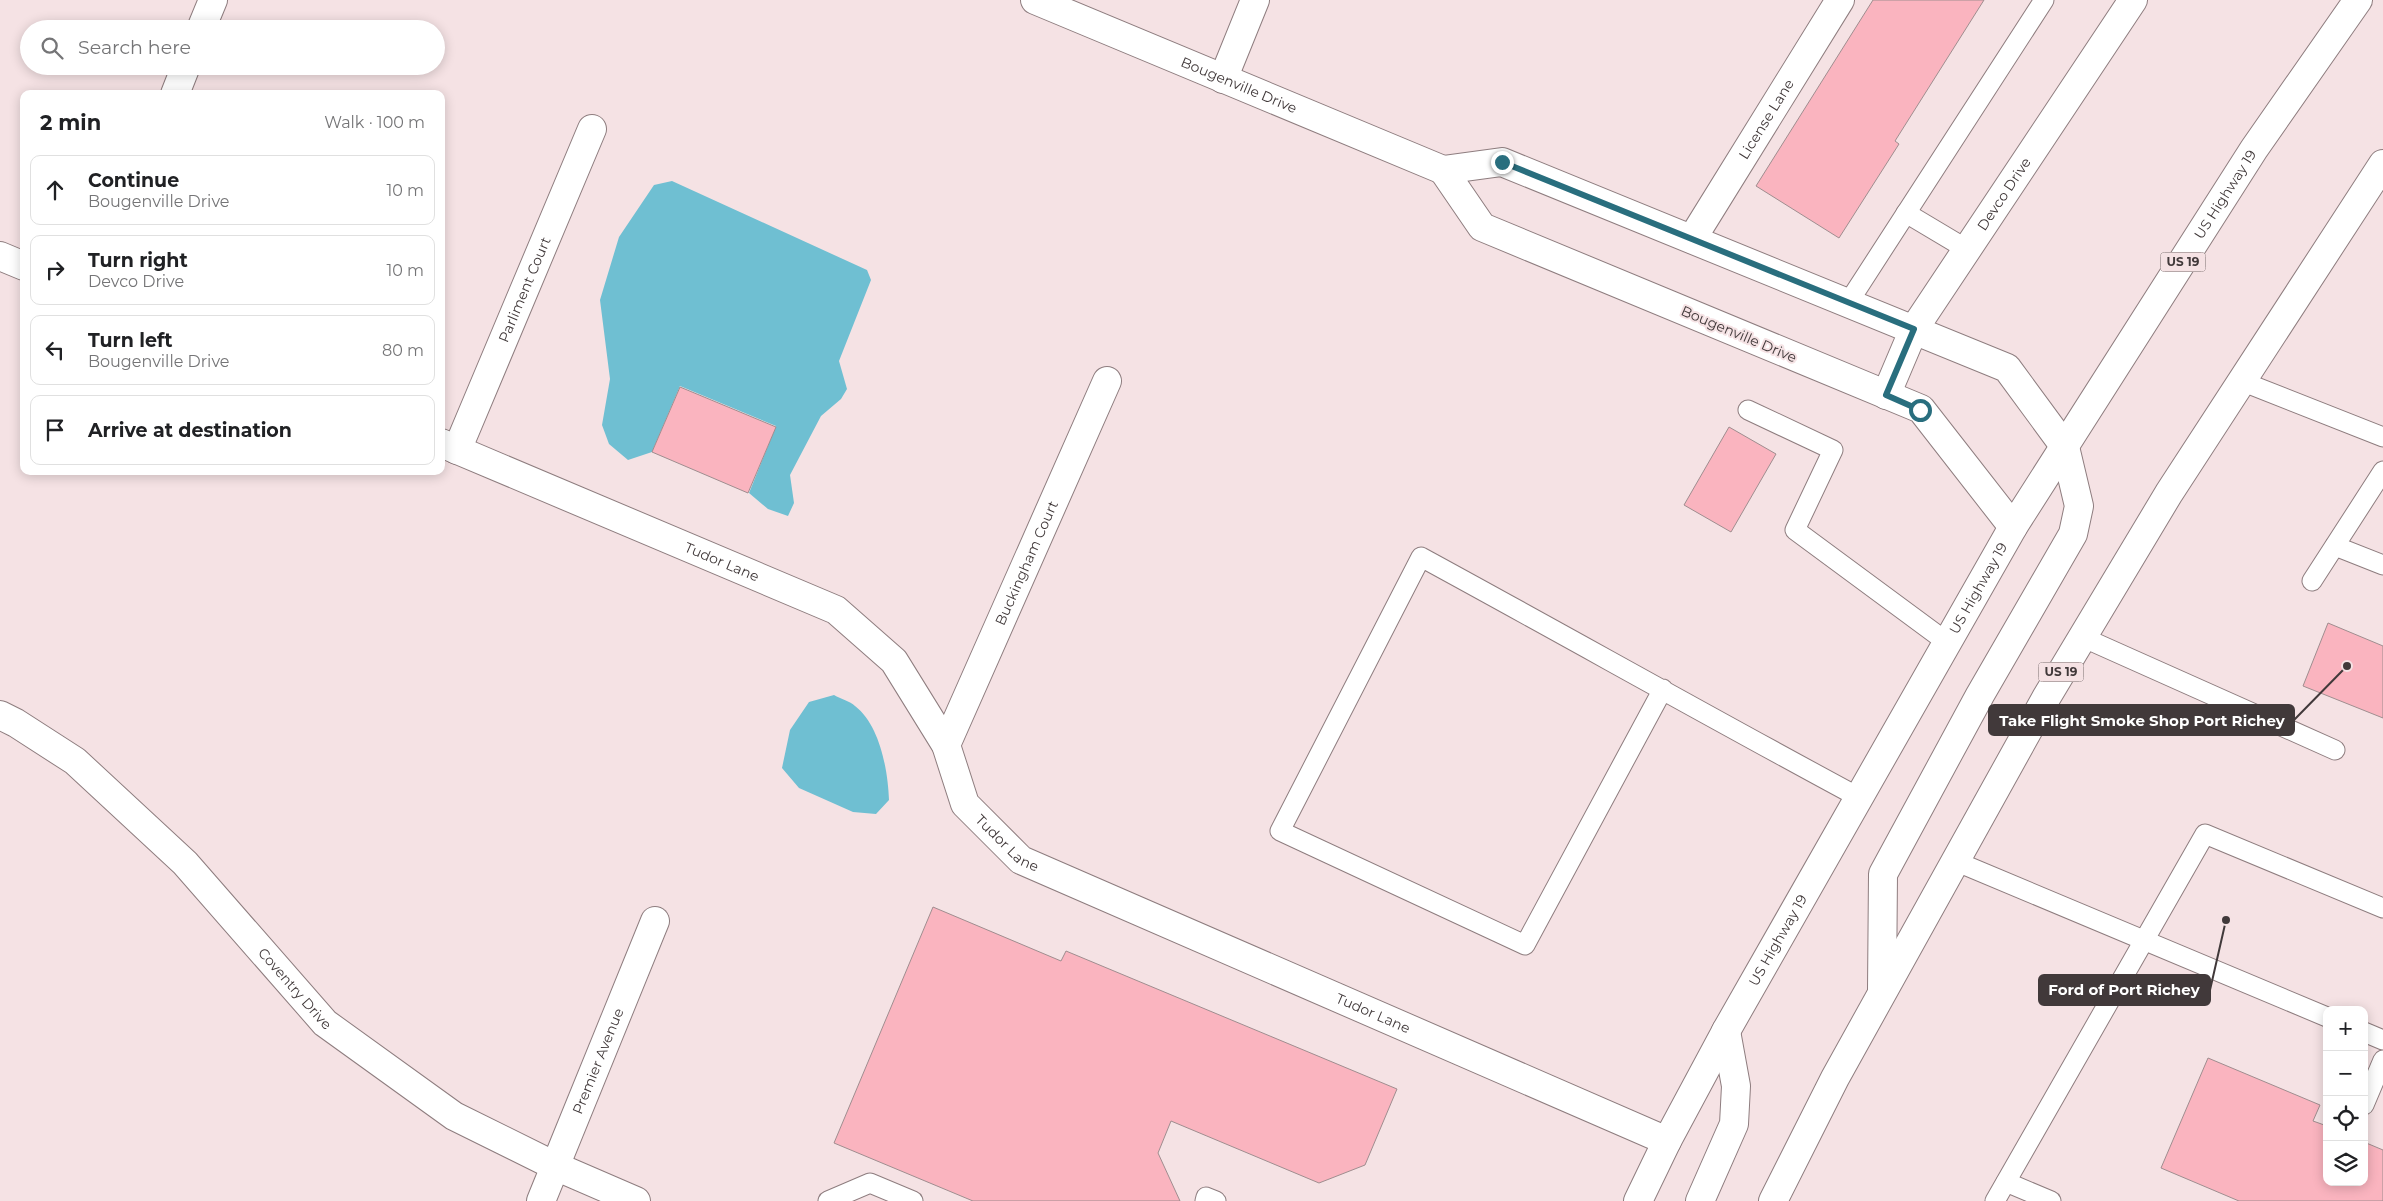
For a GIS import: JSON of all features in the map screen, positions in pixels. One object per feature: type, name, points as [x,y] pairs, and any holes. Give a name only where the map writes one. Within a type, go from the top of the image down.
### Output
[{"type":"main road","points":[[205,20],[213,0]]},
{"type":"main road","name":"Bougenville Drive","points":[[1035,0],[1443,170],[1482,227],[1920,410],[2013,527]]},
{"type":"main road","points":[[1223,79],[1256,0]]},
{"type":"main road","name":"License Lane","points":[[1692,239],[1840,0]]},
{"type":"main road","name":"Devco Drive","points":[[1886,395],[1914,329],[2133,0]]},
{"type":"main road","name":"US Highway 19","points":[[1638,1201],[1726,1031],[2013,527],[2254,149],[2358,0]]},
{"type":"main road","points":[[177,90],[182,75]]},
{"type":"main road","name":"Parliment Court","points":[[449,446],[592,130]]},
{"type":"main road","points":[[1443,170],[1502,162],[2007,368],[2065,447],[2079,506],[2073,534],[1980,695],[1884,874],[1882,994]]},
{"type":"main road","name":"US 19","points":[[1773,1201],[1835,1078],[2082,637],[2168,493],[2383,164]]},
{"type":"main road","points":[[0,256],[20,264]]},
{"type":"main road","name":"Buckingham Court","points":[[946,745],[1107,381]]},
{"type":"main road","name":"Tudor Lane","points":[[449,446],[836,610],[894,662],[946,745],[965,804],[1021,860],[1667,1142]]},
{"type":"main road","name":"Coventry Drive","points":[[0,715],[16,723],[74,762],[185,863],[325,1023],[454,1116],[555,1166],[636,1201]]},
{"type":"main road","name":"Premier Avenue","points":[[541,1201],[656,922]]},
{"type":"main road","points":[[1700,1201],[1734,1124],[1736,1086],[1726,1031]]},
{"type":"lane","points":[[1848,303],[2044,0]]},
{"type":"lane","points":[[1906,213],[1968,250]]},
{"type":"lane","points":[[2241,382],[2383,437]]},
{"type":"lane","points":[[1748,410],[1833,450],[1795,530],[1948,643]]},
{"type":"lane","points":[[2312,581],[2383,471]]},
{"type":"lane","points":[[2335,546],[2383,565]]},
{"type":"lane","points":[[1663,689],[1525,946],[1280,831],[1422,557],[1663,689],[1747,738],[1860,798]]},
{"type":"lane","points":[[2082,637],[2335,750]]},
{"type":"lane","points":[[1995,1201],[2205,834],[2383,908]]},
{"type":"lane","points":[[1955,861],[2323,1015]]},
{"type":"lane","points":[[2368,1034],[2383,1040]]},
{"type":"lane","points":[[2368,1096],[2383,1060]]},
{"type":"lane","points":[[2006,1182],[2051,1201]]},
{"type":"lane","points":[[828,1201],[870,1183],[913,1201]]},
{"type":"lane","points":[[1204,1201],[1206,1197],[1216,1201]]},
{"type":"water","points":[[672,181],[867,270],[871,280],[839,361],[847,389],[841,399],[821,416],[790,475],[794,503],[788,516],[768,509],[749,493],[776,426],[680,386],[652,452],[628,460],[609,444],[602,425],[610,379],[600,300],[619,237],[654,185]]},
{"type":"water","points":[[834,695],[853,704],[864,714],[881,749],[887,776],[889,800],[876,814],[853,812],[799,788],[782,768],[790,730],[809,702]]},
{"type":"building","points":[[1873,0],[1984,0],[1895,141],[1899,144],[1839,238],[1756,186]]},
{"type":"building","points":[[680,387],[776,427],[748,493],[652,452]]},
{"type":"building","points":[[1729,427],[1776,454],[1731,532],[1684,505]]},
{"type":"building","points":[[2328,623],[2383,646],[2383,718],[2303,686]]},
{"type":"building","points":[[933,907],[1061,961],[1066,951],[1397,1089],[1365,1165],[1319,1183],[1171,1121],[1158,1153],[1180,1201],[973,1201],[834,1143]]},
{"type":"building","points":[[2208,1058],[2320,1105],[2313,1121],[2323,1125],[2323,1186],[2368,1186],[2368,1144],[2383,1150],[2383,1201],[2239,1201],[2161,1168]]},
{"type":"place","name":"Take Flight Smoke Shop Port Richey","points":[[2347,666]]},
{"type":"place","name":"Ford of Port Richey","points":[[2226,920]]},
{"type":"route","points":[[1502,162],[1914,329],[1886,395],[1920,410]]}]
